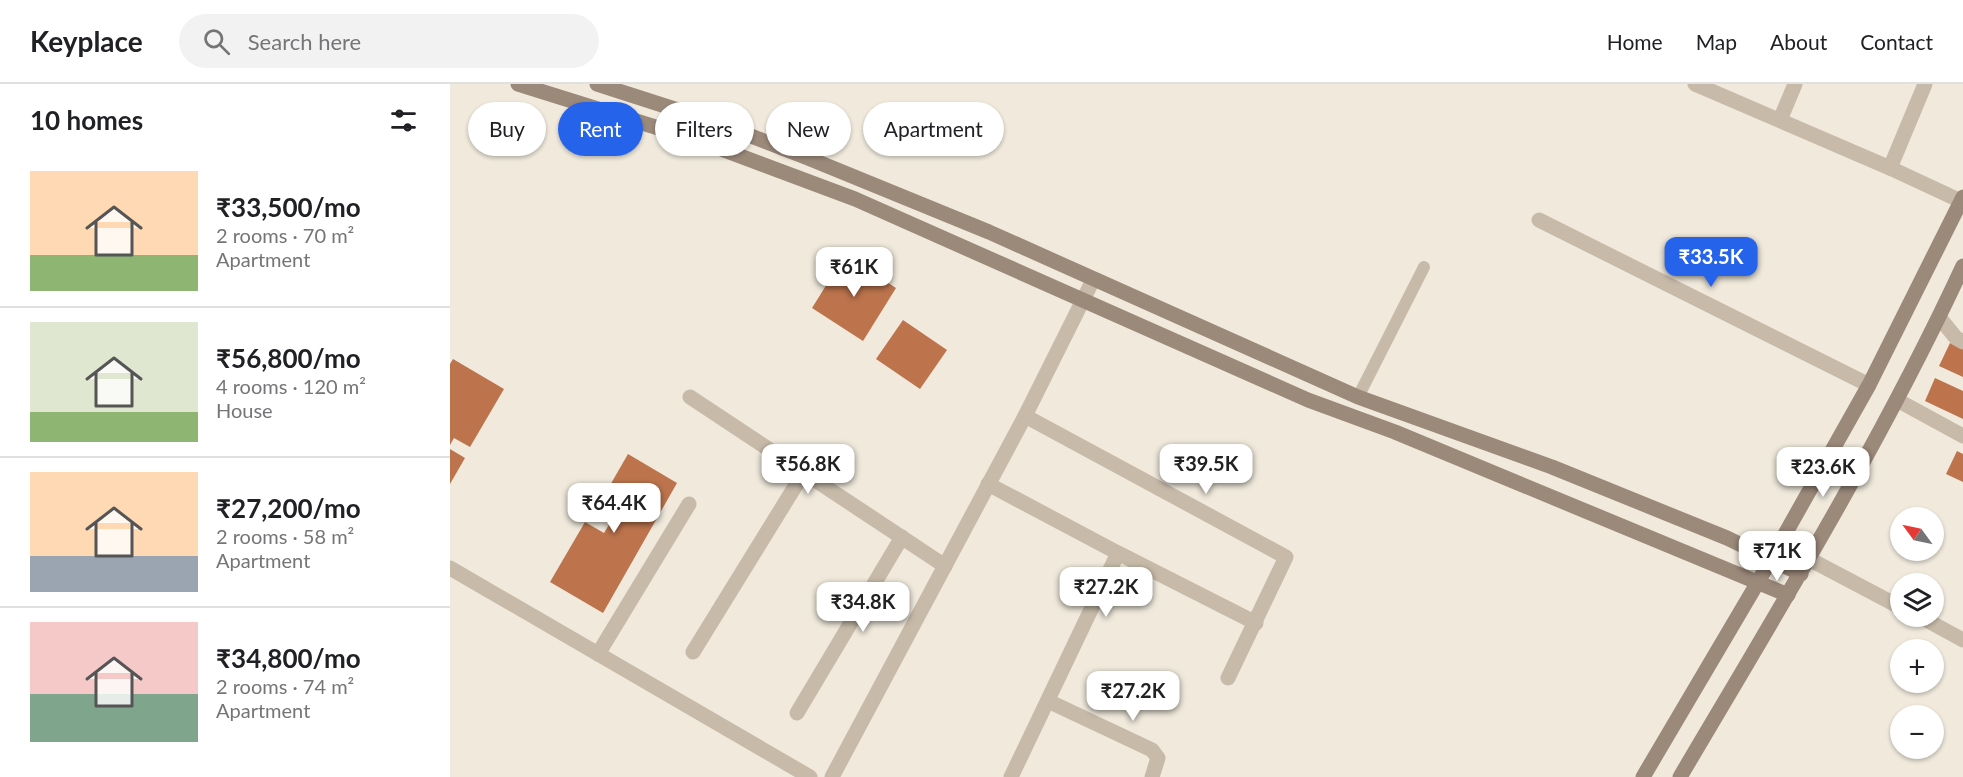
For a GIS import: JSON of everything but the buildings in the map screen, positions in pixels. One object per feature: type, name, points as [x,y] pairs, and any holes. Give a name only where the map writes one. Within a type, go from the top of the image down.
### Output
[{"type":"street","points":[[518,84],[700,141],[799,176],[1084,299],[1308,400],[1395,432],[1788,596]]},
{"type":"street","points":[[597,84],[712,121],[808,158],[989,232],[1358,397],[1552,467],[1770,557],[1801,574]]},
{"type":"street","points":[[1650,775],[1770,557],[1869,385],[1963,200],[1695,84]]},
{"type":"street","points":[[1780,120],[1795,84]]},
{"type":"street","points":[[1890,168],[1925,84]]},
{"type":"street","points":[[1539,220],[1869,385]]},
{"type":"street","points":[[1680,777],[1801,574],[1897,400],[1963,266]]},
{"type":"street","points":[[832,777],[1024,416],[1093,280]]},
{"type":"street","points":[[1939,317],[1956,338],[1963,342]]},
{"type":"street","points":[[690,397],[945,566]]},
{"type":"street","points":[[1897,400],[1963,436]]},
{"type":"street","points":[[1024,416],[1286,557],[1228,678]]},
{"type":"street","points":[[693,652],[804,472]]},
{"type":"street","points":[[988,484],[1256,623]]},
{"type":"street","points":[[598,654],[689,504]]},
{"type":"street","points":[[797,712],[902,537]]},
{"type":"street","points":[[1011,777],[1118,553]]},
{"type":"street","points":[[1809,559],[1890,602]]},
{"type":"street","points":[[450,568],[810,777]]},
{"type":"street","points":[[1939,627],[1963,640]]},
{"type":"street","points":[[1048,701],[1152,750],[1158,758],[1152,777]]},
{"type":"lane","points":[[1358,397],[1424,267]]}]
